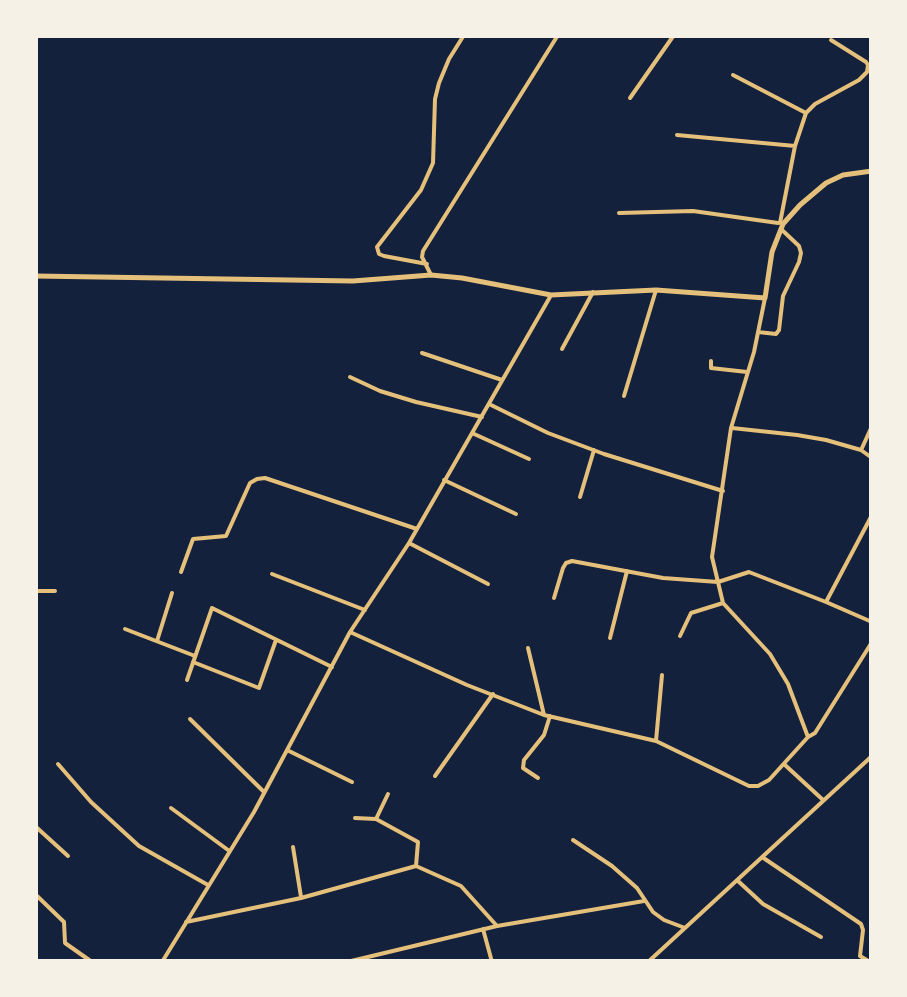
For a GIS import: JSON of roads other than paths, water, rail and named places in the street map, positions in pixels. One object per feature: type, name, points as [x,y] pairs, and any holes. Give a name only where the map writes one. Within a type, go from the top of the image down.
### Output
[{"type":"street","points":[[427,264],[384,256],[377,247],[421,190],[433,163],[439,83],[464,35]]},
{"type":"street","points":[[431,276],[422,257],[429,240],[558,35]]},
{"type":"street","points":[[630,98],[674,35]]},
{"type":"street","points":[[808,737],[788,684],[770,654],[723,603],[712,558],[731,428],[758,332],[795,146],[806,114],[815,104],[867,72],[866,62],[831,40]]},
{"type":"street","points":[[733,75],[806,114]]},
{"type":"street","points":[[677,135],[795,146]]},
{"type":"street","points":[[781,225],[826,183],[843,174],[872,171]]},
{"type":"street","points":[[618,213],[693,211],[781,225],[801,253],[783,296],[779,330],[776,334],[758,332]]},
{"type":"street","points":[[35,276],[354,281],[431,276],[551,295],[656,290],[765,298]]},
{"type":"street","points":[[624,396],[656,290]]},
{"type":"street","points":[[562,349],[593,292]]},
{"type":"street","points":[[162,962],[264,792],[350,632],[409,543],[551,295]]},
{"type":"street","points":[[422,353],[502,380]]},
{"type":"street","points":[[711,361],[711,368],[747,372]]},
{"type":"street","points":[[350,377],[416,402],[482,417]]},
{"type":"street","points":[[489,404],[594,450],[723,491]]},
{"type":"street","points":[[860,450],[872,426]]},
{"type":"street","points":[[731,428],[797,434],[860,450],[872,458]]},
{"type":"street","points":[[472,433],[529,459]]},
{"type":"street","points":[[580,498],[594,450]]},
{"type":"street","points":[[181,572],[193,539],[226,536],[250,483],[258,479],[265,478],[416,528]]},
{"type":"street","points":[[444,479],[516,514]]},
{"type":"street","points":[[826,602],[872,516]]},
{"type":"street","points":[[409,543],[488,584]]},
{"type":"street","points":[[554,598],[562,568],[572,561],[662,578],[718,582],[748,572],[872,622]]},
{"type":"street","points":[[610,638],[627,571]]},
{"type":"street","points":[[272,574],[366,610]]},
{"type":"street","points":[[35,591],[55,591]]},
{"type":"street","points":[[157,642],[172,594]]},
{"type":"street","points":[[680,636],[695,610],[723,603]]},
{"type":"street","points":[[186,680],[212,608],[332,666]]},
{"type":"street","points":[[125,629],[260,688],[276,640]]},
{"type":"street","points":[[350,632],[467,685],[547,715],[656,740],[749,786],[769,780],[815,733],[872,642]]},
{"type":"street","points":[[528,648],[547,715],[544,735],[524,760],[523,768],[538,778]]},
{"type":"street","points":[[656,740],[662,675]]},
{"type":"street","points":[[435,776],[493,694]]},
{"type":"street","points":[[190,718],[264,792]]},
{"type":"street","points":[[287,750],[352,782]]},
{"type":"street","points":[[648,962],[872,756]]},
{"type":"street","points":[[58,764],[91,802],[139,846],[208,885]]},
{"type":"street","points":[[785,765],[823,800]]},
{"type":"street","points":[[376,819],[388,794]]},
{"type":"street","points":[[171,808],[229,850]]},
{"type":"street","points":[[355,818],[376,819],[418,842],[416,866]]},
{"type":"street","points":[[35,826],[68,856]]},
{"type":"street","points":[[574,840],[638,888],[653,912],[685,928]]},
{"type":"street","points":[[294,847],[302,898]]},
{"type":"street","points":[[762,857],[860,924],[860,956],[870,962]]},
{"type":"street","points":[[186,922],[302,898],[416,866],[461,886],[497,926]]},
{"type":"street","points":[[738,880],[763,904],[820,936]]},
{"type":"street","points":[[35,894],[64,922],[65,943],[92,962]]},
{"type":"street","points":[[348,962],[497,926],[644,902]]},
{"type":"street","points":[[483,929],[492,962]]}]
